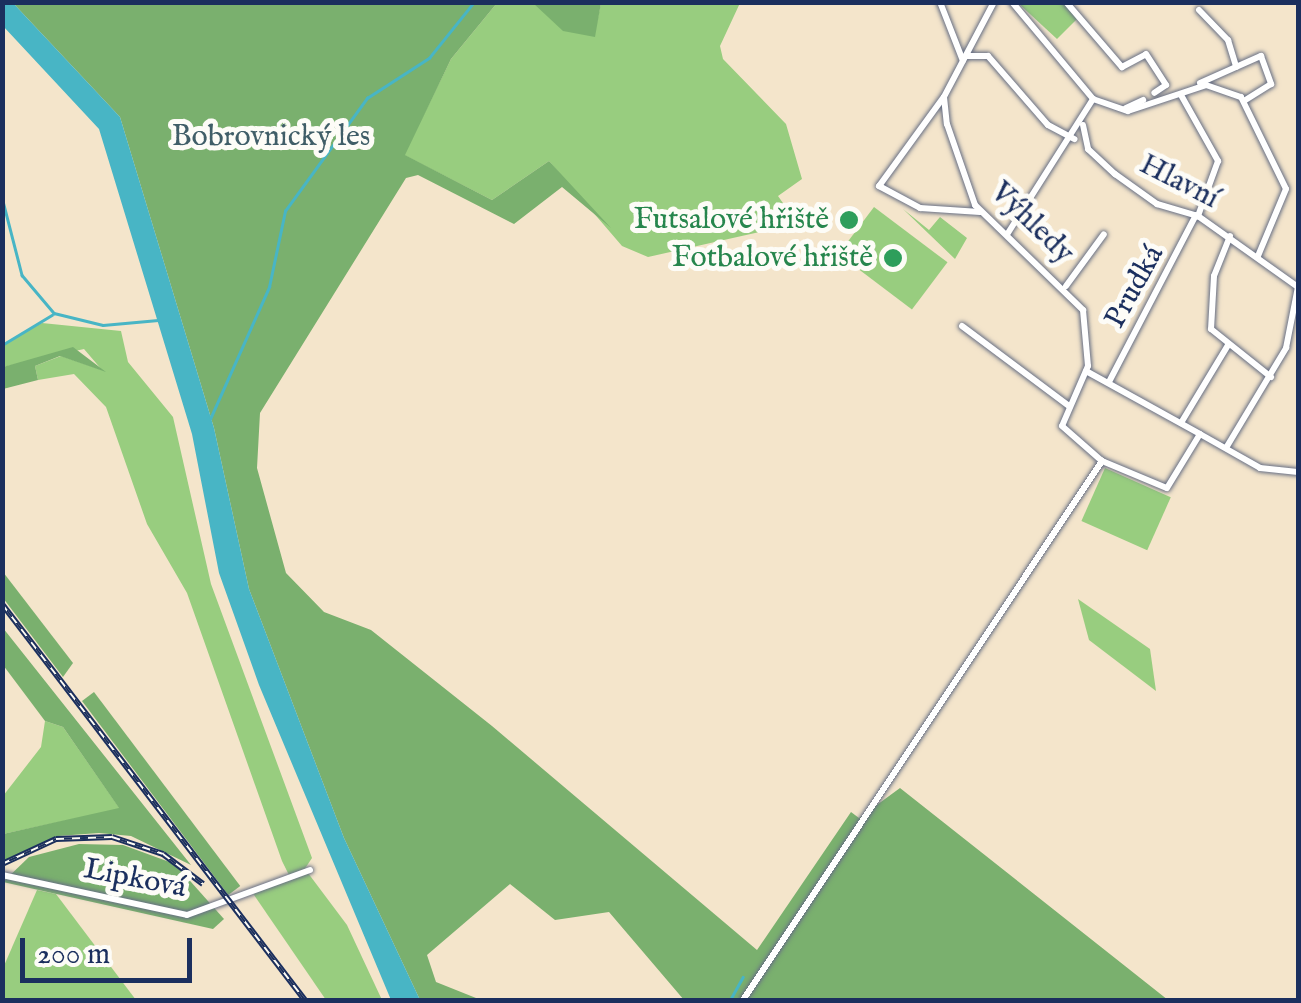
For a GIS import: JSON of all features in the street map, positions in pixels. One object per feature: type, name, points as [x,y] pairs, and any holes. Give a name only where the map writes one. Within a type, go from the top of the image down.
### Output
[{"type":"street","points":[[940,2],[965,58]]},
{"type":"street","points":[[981,212],[920,208],[879,186],[944,97],[994,2]]},
{"type":"street","points":[[1012,2],[1092,99],[1118,108],[1181,95],[1261,56],[1271,84],[1244,101]]},
{"type":"street","points":[[1066,2],[1128,63],[1146,54],[1166,86],[1154,94]]},
{"type":"street","points":[[1199,10],[1228,40],[1236,67]]},
{"type":"street","points":[[965,58],[988,56],[1048,125],[1074,140]]},
{"type":"street","points":[[1198,85],[1244,101],[1286,188],[1258,256]]},
{"type":"street","name":"Prudká","points":[[1110,380],[1214,188],[1211,144],[1181,95]]},
{"type":"street","name":"Výhledy","points":[[944,97],[981,212],[1066,286],[1086,320],[1086,371],[1070,406]]},
{"type":"street","points":[[1008,232],[1074,140],[1092,99]]},
{"type":"street","name":"Hlavní","points":[[1082,125],[1088,149],[1115,174],[1157,204],[1197,215],[1298,287]]},
{"type":"street","points":[[1066,286],[1104,234]]},
{"type":"street","points":[[1230,236],[1210,327],[1271,377]]},
{"type":"street","points":[[1226,448],[1271,377],[1298,287]]},
{"type":"street","points":[[962,326],[1070,406],[1064,432],[1102,462],[1167,488],[1200,434]]},
{"type":"street","points":[[1181,424],[1228,345]]},
{"type":"street","points":[[1086,371],[1110,380],[1260,468],[1298,472]]},
{"type":"street","points":[[755,1000],[745,998],[1102,462]]},
{"type":"street","name":"Lipková","points":[[2,875],[186,915],[310,870]]},
{"type":"green space","name":"Bobrovnický les","points":[[13,3],[497,3],[451,59],[405,155],[492,200],[549,161],[611,228],[562,187],[514,224],[418,175],[406,178],[260,413],[257,468],[286,573],[324,612],[371,630],[492,726],[757,950],[851,812],[859,818],[900,788],[1168,1000],[684,1000],[609,912],[555,920],[510,884],[427,955],[436,982],[481,1000],[420,1000],[344,838],[249,589],[214,428],[120,117]]},
{"type":"green space","points":[[497,3],[533,3],[594,36],[601,3],[740,3],[720,46],[723,59],[786,124],[802,179],[778,196],[790,213],[768,221],[769,230],[648,257],[622,246],[549,161],[492,200],[404,155],[451,59]]},
{"type":"green space","points":[[533,3],[601,3],[595,37],[563,31]]},
{"type":"green space","points":[[1018,3],[1063,3],[1078,18],[1057,39]]},
{"type":"green space","name":"Fotbalové hřiště","points":[[874,207],[947,262],[912,309],[838,254]]},
{"type":"green space","points":[[903,209],[929,230],[940,217],[967,238],[955,259]]},
{"type":"green space","points":[[42,323],[121,331],[128,362],[173,417],[211,584],[312,858],[304,870],[289,875],[282,861],[187,593],[147,524],[106,407],[74,374],[38,380],[35,366],[61,356],[102,370],[84,349],[3,367],[3,344]]},
{"type":"green space","points":[[73,347],[106,372],[60,356],[35,366],[38,380],[3,389],[3,367]]},
{"type":"green space","points":[[1105,468],[1171,497],[1147,550],[1081,521]]},
{"type":"green space","points":[[3,572],[73,663],[63,677],[3,598]]},
{"type":"green space","points":[[1078,599],[1150,649],[1156,691],[1089,640]]},
{"type":"green space","points":[[2,628],[191,865],[131,836],[99,833],[58,836],[3,861],[3,834],[119,808],[63,727],[45,721],[3,665]]},
{"type":"green space","points":[[94,692],[240,886],[228,895],[82,701]]},
{"type":"green space","points":[[45,721],[63,727],[120,809],[3,834],[3,796],[41,747]]},
{"type":"green space","points":[[79,844],[123,845],[175,864],[224,919],[213,929],[3,882],[29,857]]},
{"type":"green space","points":[[308,873],[347,925],[382,1000],[326,1000],[252,892]]},
{"type":"green space","points":[[37,890],[56,894],[136,1000],[3,1000],[3,968]]},
{"type":"water","points":[[2,3],[13,3],[120,117],[214,428],[249,589],[344,838],[420,1000],[391,1000],[259,685],[219,573],[192,434],[99,129],[3,26]]},
{"type":"waterway","points":[[210,419],[269,287],[285,211],[367,98],[429,58],[474,2]]},
{"type":"waterway","points":[[2,197],[22,275],[54,313],[103,325],[158,320]]},
{"type":"waterway","points":[[2,345],[52,315]]},
{"type":"waterway","points":[[730,1000],[743,977]]},
{"type":"railway","points":[[2,604],[305,1000]]},
{"type":"railway","points":[[2,864],[56,839],[112,837],[163,854],[203,884]]},
{"type":"place","name":"Futsalové hřiště","points":[[849,220]]},
{"type":"place","name":"Fotbalové hřiště","points":[[893,258]]}]
